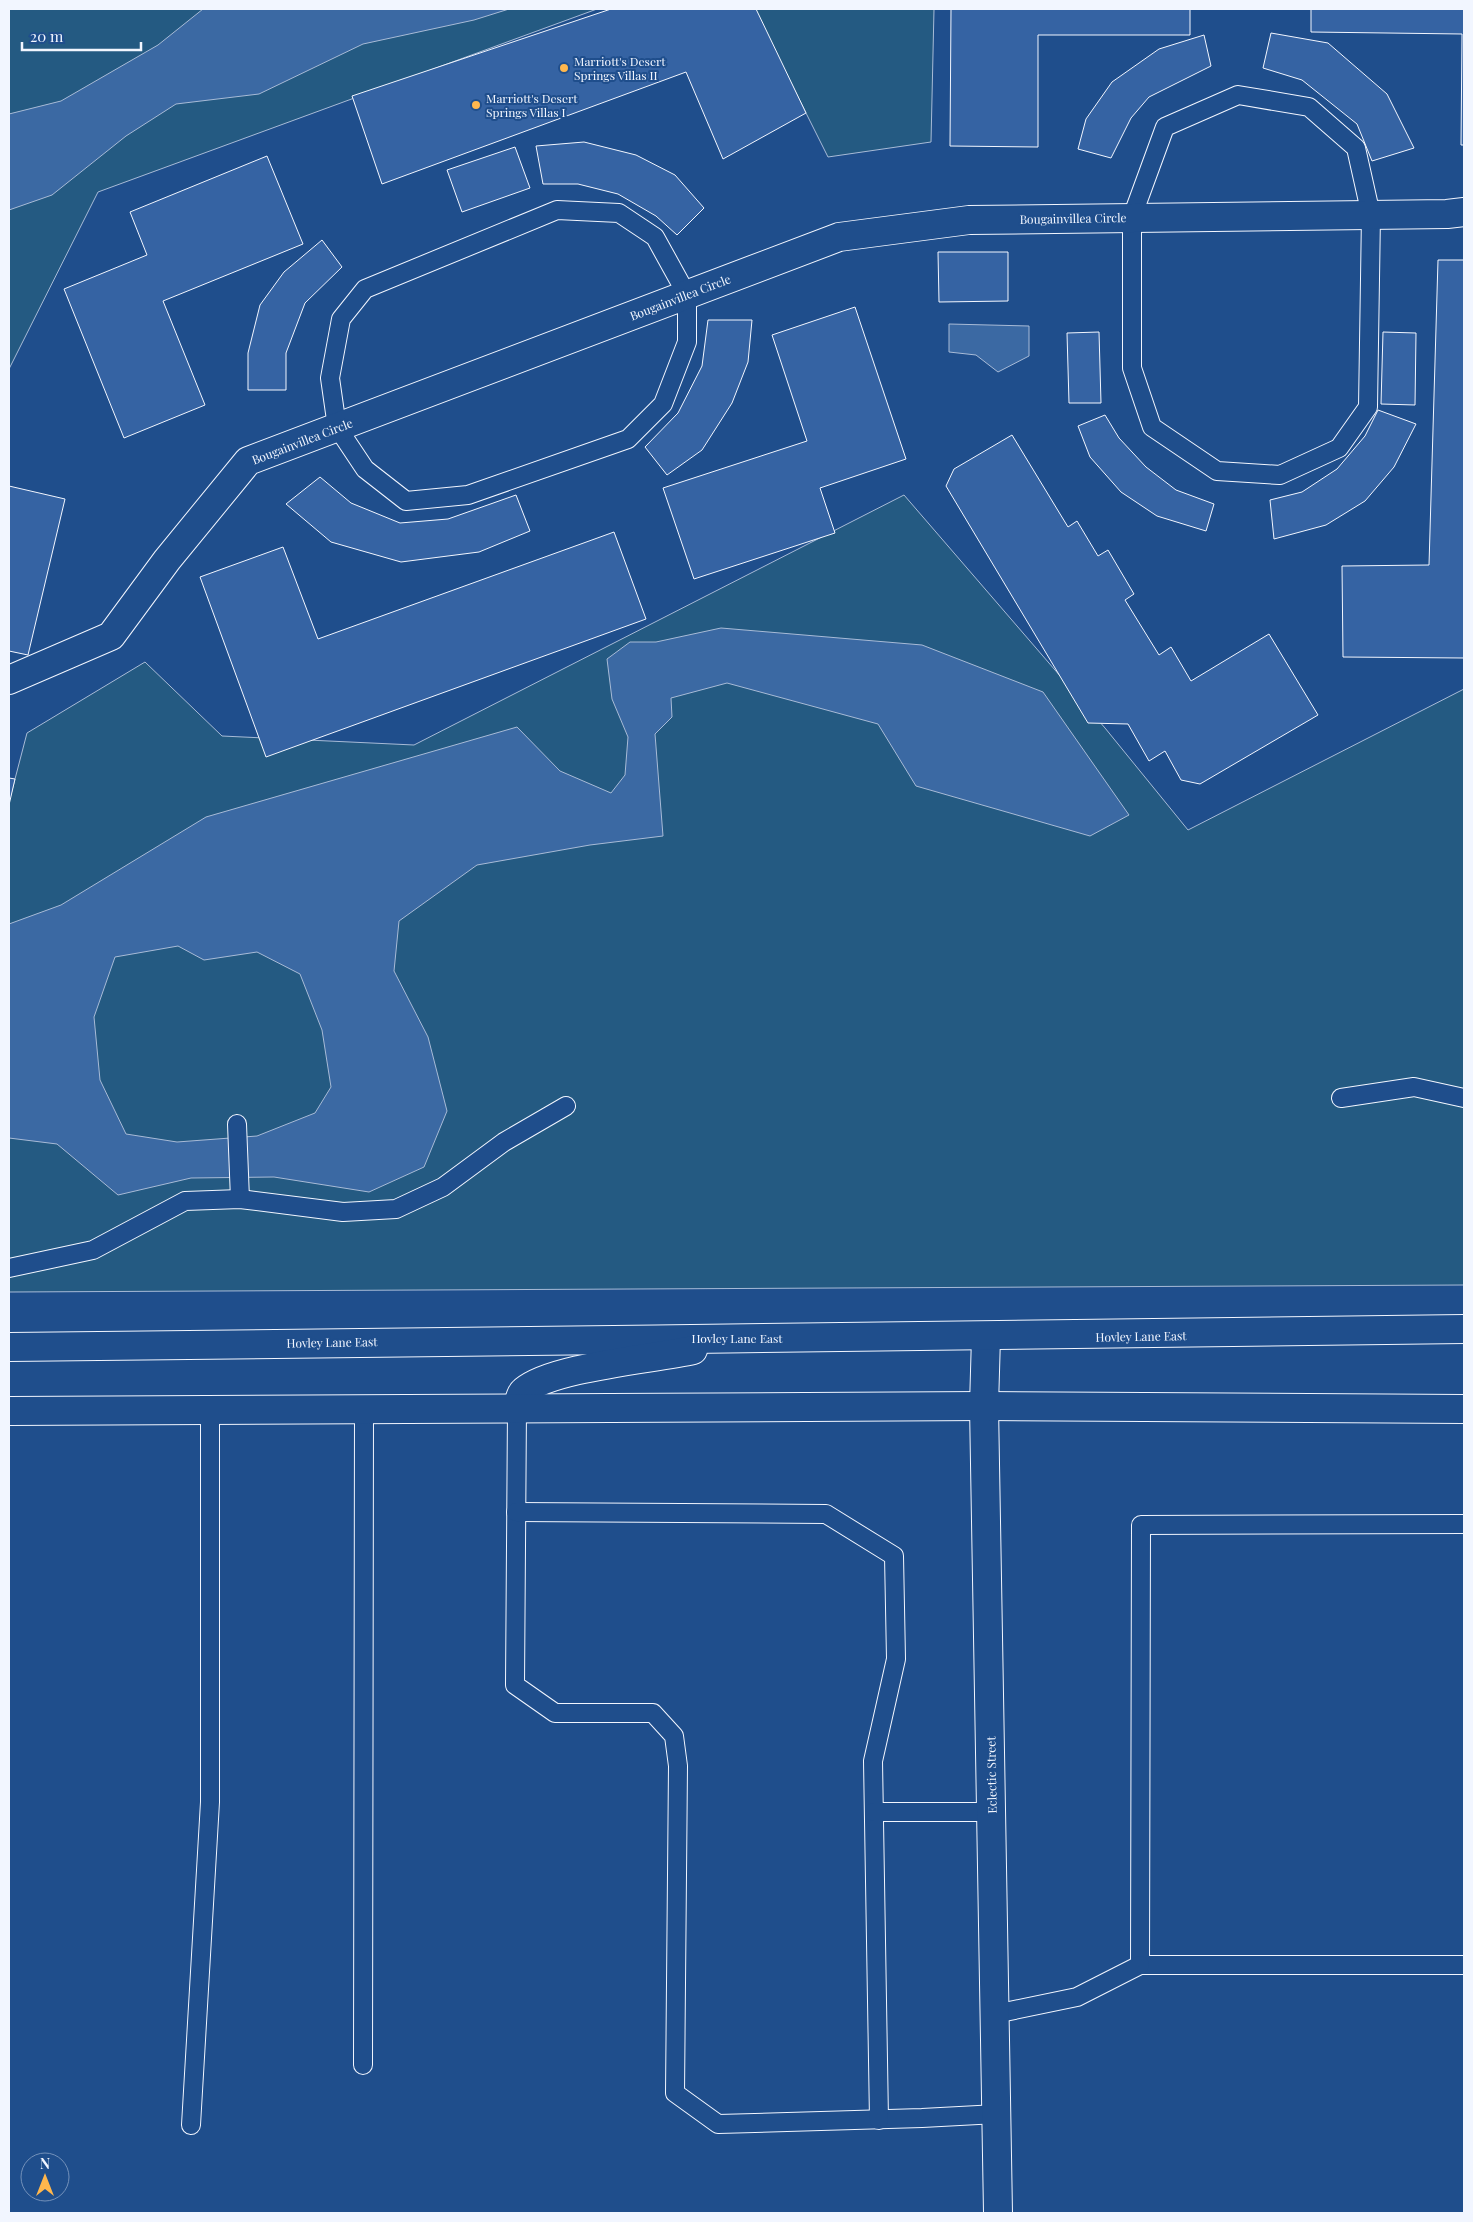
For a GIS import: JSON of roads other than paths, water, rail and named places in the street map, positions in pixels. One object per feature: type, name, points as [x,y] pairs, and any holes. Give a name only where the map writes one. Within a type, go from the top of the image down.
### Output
[{"type":"street","name":"Bougainvillea Circle","points":[[9,680],[111,636],[167,560],[248,461],[838,237],[968,220],[1447,214],[1464,212]]},
{"type":"street","name":"Hovley Lane East","points":[[9,1347],[986,1337],[1464,1329]]},
{"type":"street","name":"Eclectic Street","points":[[986,1337],[984,1406],[998,2213]]},
{"type":"street","points":[[517,1408],[523,1392],[540,1381],[556,1376],[667,1356],[746,1338]]},
{"type":"street","points":[[9,1411],[984,1406],[1464,1409]]},
{"type":"lane","points":[[1238,95],[1309,107],[1356,148],[1371,215],[1368,407],[1339,448],[1280,475],[1218,471],[1152,427],[1132,368],[1132,218],[1165,127],[1238,95]]},
{"type":"lane","points":[[557,210],[619,213],[655,237],[687,295],[687,342],[663,404],[628,439],[468,495],[406,501],[365,469],[337,427],[330,378],[341,319],[365,289],[557,210]]},
{"type":"lane","points":[[1341,1098],[1414,1087],[1464,1098]]},
{"type":"lane","points":[[9,1268],[93,1250],[185,1201],[240,1199],[343,1212],[396,1209],[443,1187],[504,1142],[566,1106]]},
{"type":"lane","points":[[236,1124],[240,1199]]},
{"type":"lane","points":[[517,1408],[515,1685],[555,1713],[654,1713],[674,1736],[678,1766],[675,2092],[718,2124],[879,2120],[997,2114]]},
{"type":"lane","points":[[191,2126],[210,1802],[210,1410]]},
{"type":"lane","points":[[363,2065],[364,1410]]},
{"type":"lane","points":[[516,1512],[826,1514],[894,1556],[896,1659],[873,1761],[879,2120]]},
{"type":"lane","points":[[1140,1965],[1141,1525],[1464,1524]]},
{"type":"lane","points":[[874,1812],[992,1812]]},
{"type":"lane","points":[[995,2014],[1077,1997],[1140,1965],[1464,1965]]},
{"type":"place","name":"Marriott's Desert Springs Villas II","points":[[564,68]]},
{"type":"place","name":"Marriott's Desert Springs Villas I","points":[[476,105]]}]
